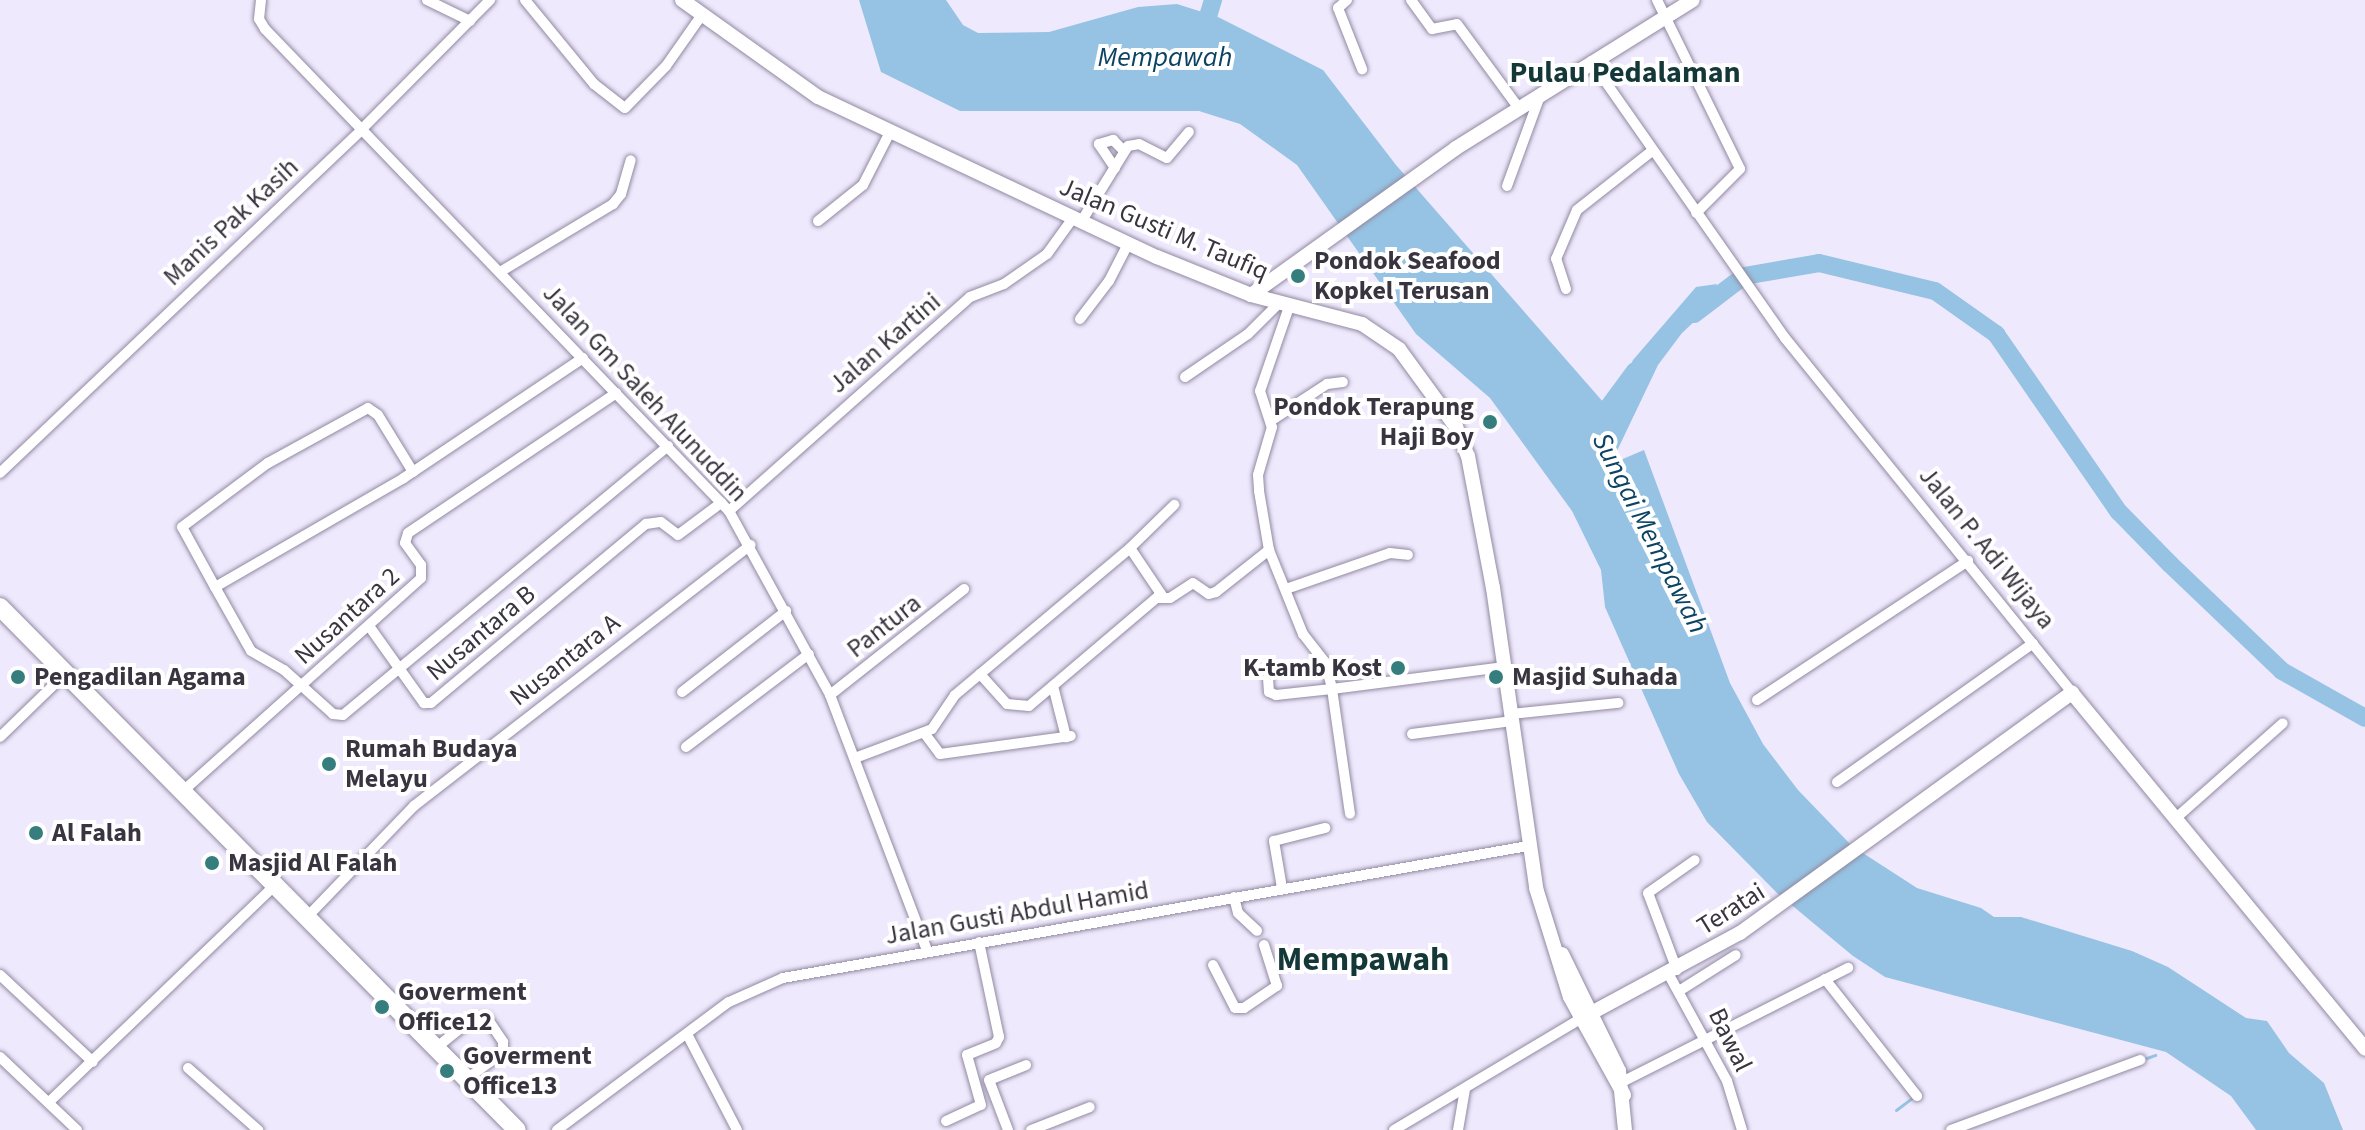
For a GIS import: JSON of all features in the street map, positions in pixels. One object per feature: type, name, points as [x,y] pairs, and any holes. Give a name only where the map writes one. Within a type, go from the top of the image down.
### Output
[{"type":"highway","points":[[0,607],[309,915],[517,1130]]},
{"type":"main road","name":"Jalan Gusti M. Taufiq","points":[[682,0],[807,91],[890,132],[1128,244],[1251,295],[1362,324],[1399,349],[1456,427],[1472,475],[1512,718],[1528,846],[1547,930],[1621,1087],[1625,1130]]},
{"type":"main road","points":[[1251,295],[1331,235],[1541,91],[1693,0]]},
{"type":"main road","name":"Jalan P. Adi Wijaya","points":[[2072,693],[2365,1049]]},
{"type":"main road","name":"Teratai","points":[[1587,1015],[1673,972],[1792,899],[2072,693]]},
{"type":"street","name":"Jalan Gm Saleh Alunuddin","points":[[261,0],[260,23],[725,507],[751,545],[830,695],[927,951]]},
{"type":"street","points":[[427,0],[470,21]]},
{"type":"street","name":"Manis Pak Kasih","points":[[0,473],[362,129],[490,0]]},
{"type":"street","points":[[525,0],[594,84],[625,108],[666,66],[701,16]]},
{"type":"street","points":[[1347,0],[1338,8],[1362,69]]},
{"type":"street","points":[[1411,0],[1432,29],[1457,24],[1518,107]]},
{"type":"street","points":[[1657,0],[1740,169],[1696,213]]},
{"type":"street","name":"Jalan P. Adi Wijaya","points":[[1591,61],[1731,263],[2072,693]]},
{"type":"street","points":[[1507,186],[1541,91]]},
{"type":"street","points":[[818,221],[863,185],[890,132]]},
{"type":"street","points":[[1115,168],[1099,144],[1113,140],[1124,151],[1139,144],[1167,158],[1189,132]]},
{"type":"street","name":"Jalan Kartini","points":[[725,507],[970,297],[1004,284],[1047,254],[1077,220],[1124,151]]},
{"type":"street","points":[[1566,289],[1556,259],[1577,210],[1652,151]]},
{"type":"street","points":[[500,272],[613,204],[631,160]]},
{"type":"street","points":[[1080,319],[1109,281],[1128,244]]},
{"type":"street","points":[[1185,377],[1248,334],[1285,303]]},
{"type":"street","points":[[1285,303],[1260,391],[1272,420],[1258,475],[1269,550],[1303,634],[1325,662],[1332,689],[1350,814]]},
{"type":"street","points":[[215,587],[413,472],[583,358]]},
{"type":"street","points":[[1272,420],[1327,384],[1343,382]]},
{"type":"street","name":"Nusantara 2","points":[[183,791],[421,578],[421,565],[405,543],[408,533],[616,393]]},
{"type":"street","points":[[369,626],[400,669],[340,716],[303,686],[251,651],[182,527],[268,463],[368,408],[378,415],[413,472]]},
{"type":"street","name":"Nusantara B","points":[[668,446],[400,669],[424,703],[431,703],[646,524],[661,522],[678,535],[725,507]]},
{"type":"street","points":[[855,758],[925,734],[955,695],[1130,548],[1174,505]]},
{"type":"street","name":"Nusantara A","points":[[309,915],[414,806],[751,545]]},
{"type":"street","points":[[1130,548],[1159,585],[1157,598]]},
{"type":"street","points":[[980,674],[1013,707],[1029,706],[1157,598],[1170,598],[1193,583],[1209,594],[1216,592],[1269,550]]},
{"type":"street","points":[[1286,589],[1390,553],[1408,555]]},
{"type":"street","points":[[1757,700],[1968,561]]},
{"type":"street","name":"Pantura","points":[[830,695],[964,589]]},
{"type":"street","points":[[682,692],[786,611]]},
{"type":"street","points":[[1837,782],[2033,643]]},
{"type":"street","points":[[686,747],[809,654]]},
{"type":"street","points":[[1268,678],[1269,692],[1276,695],[1503,667]]},
{"type":"street","points":[[0,737],[66,673]]},
{"type":"street","points":[[925,734],[940,754],[1068,737],[1053,686]]},
{"type":"street","points":[[1412,734],[1618,703]]},
{"type":"street","points":[[2175,819],[2283,723]]},
{"type":"street","points":[[1282,888],[1274,841],[1325,828]]},
{"type":"street","name":"Jalan Gusti Abdul Hamid","points":[[557,1130],[729,1002],[783,978],[1528,846]]},
{"type":"street","name":"Bawal","points":[[1695,860],[1657,882],[1648,893],[1679,991],[1734,1099],[1742,1130]]},
{"type":"street","points":[[49,1102],[277,883]]},
{"type":"street","points":[[1234,897],[1238,913],[1257,931]]},
{"type":"street","points":[[946,1121],[981,1105],[967,1055],[996,1043],[999,1037],[979,942]]},
{"type":"street","points":[[1213,965],[1235,1008],[1244,1008],[1277,986],[1264,945]]},
{"type":"street","points":[[1679,991],[1736,955]]},
{"type":"street","points":[[1621,1087],[1848,968]]},
{"type":"street","points":[[0,975],[93,1062]]},
{"type":"street","points":[[1825,979],[1917,1096]]},
{"type":"street","name":"Teratai","points":[[1394,1130],[1587,1015]]},
{"type":"street","points":[[437,1047],[476,1016],[487,1018],[503,1042],[503,1052],[468,1078]]},
{"type":"street","points":[[687,1034],[737,1130]]},
{"type":"street","points":[[0,1057],[77,1130]]},
{"type":"street","points":[[1951,1130],[2140,1060]]},
{"type":"street","points":[[1008,1130],[989,1080],[1026,1065]]},
{"type":"street","points":[[188,1068],[258,1130]]},
{"type":"street","points":[[1458,1130],[1465,1089]]},
{"type":"street","points":[[1031,1130],[1090,1107]]},
{"type":"water","name":"Mempawah","points":[[859,0],[946,0],[963,25],[978,33],[1049,32],[1138,7],[1177,4],[1218,17],[1323,70],[1396,165],[1611,411],[1633,360],[1696,287],[1717,284],[1711,306],[1682,333],[1658,365],[1615,455],[1618,461],[1644,450],[1730,683],[1763,744],[1798,790],[1852,846],[1917,888],[1981,908],[1994,917],[2021,917],[2132,951],[2168,967],[2246,1018],[2267,1021],[2289,1053],[2324,1083],[2343,1130],[2256,1130],[2231,1096],[2166,1052],[1885,977],[1853,956],[1777,893],[1707,822],[1679,774],[1605,607],[1601,570],[1572,511],[1490,398],[1416,334],[1297,165],[1240,124],[1199,111],[960,111],[881,72]]},
{"type":"waterway","points":[[1202,36],[1213,0]]},
{"type":"waterway","points":[[1694,314],[1744,276],[1819,263],[1935,291],[1996,334],[2119,512],[2170,564],[2282,671],[2365,718]]},
{"type":"waterway","name":"Sungai Mempawah","points":[[1593,428],[1635,371]]},
{"type":"waterway","points":[[2144,1059],[2155,1055]]},
{"type":"waterway","points":[[1896,1110],[1913,1097]]},
{"type":"place","name":"Pondok Seafood Kopkel Terusan","points":[[1298,276]]},
{"type":"place","name":"Pondok Terapung Haji Boy","points":[[1490,422]]},
{"type":"place","name":"K-tamb Kost","points":[[1398,668]]},
{"type":"place","name":"Pengadilan Agama","points":[[18,677]]},
{"type":"place","name":"Masjid Suhada","points":[[1496,677]]},
{"type":"place","name":"Rumah Budaya Melayu","points":[[329,764]]},
{"type":"place","name":"Al Falah","points":[[36,833]]},
{"type":"place","name":"Masjid Al Falah","points":[[212,863]]},
{"type":"place","name":"Goverment Office12","points":[[382,1007]]},
{"type":"place","name":"Goverment Office13","points":[[447,1071]]},
{"type":"district","name":"Pulau Pedalaman","points":[[1625,73]]},
{"type":"district","name":"Mempawah","points":[[1363,960]]}]
